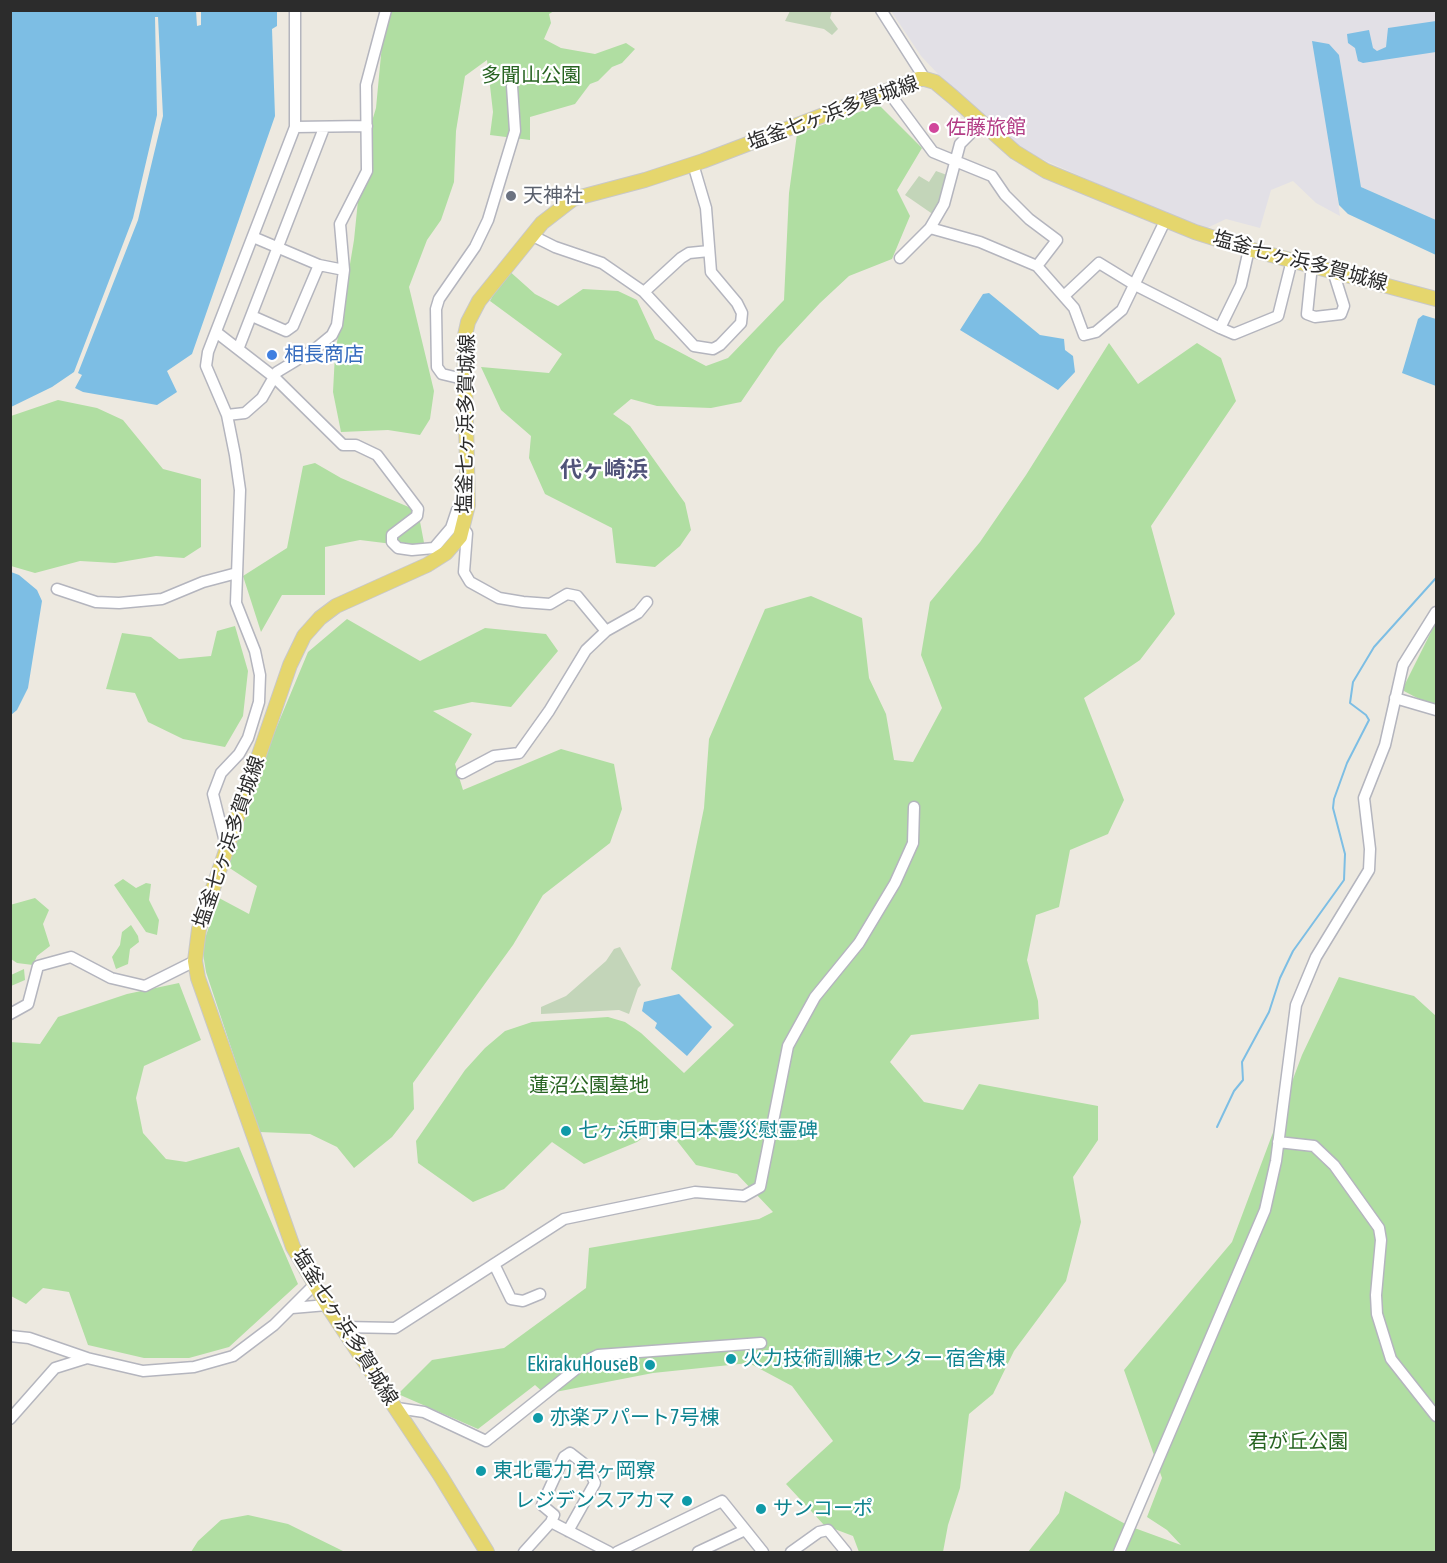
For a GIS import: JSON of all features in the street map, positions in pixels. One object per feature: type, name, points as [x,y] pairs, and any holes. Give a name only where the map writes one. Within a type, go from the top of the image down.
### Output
[{"type":"main road","name":"塩釜七ヶ浜多賀城線","points":[[487,1552],[397,1408],[314,1285],[293,1247],[276,1205],[198,978],[195,962],[199,929],[228,842],[290,665],[309,629],[328,611],[347,600],[437,559],[453,546],[464,528],[467,512],[464,340],[468,322],[479,301],[552,214],[573,199],[693,164],[887,90],[925,78],[934,82],[1015,152],[1046,171],[1165,221],[1249,249],[1437,299]]},
{"type":"street","points":[[228,842],[224,838],[213,794],[221,773],[239,754],[248,738],[260,689],[255,651],[236,603],[240,490],[227,415],[206,366],[216,332],[295,127],[294,10]]},
{"type":"street","points":[[227,415],[245,413],[262,398],[277,372],[315,349],[332,335],[337,325],[344,270],[340,224],[367,171],[366,85],[386,10]]},
{"type":"street","points":[[881,10],[925,78]]},
{"type":"street","points":[[464,379],[442,374],[437,367],[436,309],[439,299],[475,247],[488,219],[515,131],[512,86]]},
{"type":"street","points":[[887,90],[933,152],[992,176],[1005,195],[1029,219],[1057,240],[1037,266]]},
{"type":"street","points":[[900,258],[930,228],[944,204],[960,144],[981,123]]},
{"type":"street","points":[[295,127],[367,126]]},
{"type":"street","points":[[239,347],[324,128]]},
{"type":"street","points":[[533,236],[555,248],[602,263],[644,292],[694,346],[712,349],[720,345],[741,323],[742,314],[711,272],[706,208],[693,164]]},
{"type":"street","points":[[930,228],[980,242],[1037,266],[1065,295],[1074,308],[1084,335],[1096,332],[1122,310],[1165,221]]},
{"type":"street","points":[[253,237],[280,246],[319,265],[344,270]]},
{"type":"street","points":[[1220,328],[1241,285],[1249,249]]},
{"type":"street","points":[[644,292],[681,258],[689,253],[709,251]]},
{"type":"street","points":[[1065,295],[1099,263],[1135,285],[1234,334],[1278,316],[1292,260]]},
{"type":"street","points":[[252,316],[286,331],[293,326],[319,265]]},
{"type":"street","points":[[1312,265],[1307,314],[1316,317],[1341,314],[1344,306],[1333,271]]},
{"type":"street","points":[[216,332],[239,347],[274,377],[343,445],[356,446],[377,456],[418,509],[417,516],[394,532],[391,538],[394,546],[412,550],[434,548],[451,528],[457,510],[467,512]]},
{"type":"street","points":[[464,528],[467,533],[464,572],[470,582],[499,598],[523,602],[550,604],[567,594],[577,596],[606,631]]},
{"type":"street","points":[[57,589],[96,602],[119,603],[162,598],[203,582],[237,573]]},
{"type":"street","points":[[462,774],[494,756],[519,753],[549,711],[586,650],[606,631],[631,618],[647,602]]},
{"type":"street","points":[[1119,1552],[1258,1230],[1272,1186],[1296,1005],[1316,957],[1368,870],[1370,849],[1364,798],[1385,745],[1403,665],[1437,612]]},
{"type":"street","points":[[1395,698],[1437,710]]},
{"type":"street","points":[[343,1327],[395,1328],[564,1219],[695,1192],[744,1196],[760,1187],[788,1046],[815,997],[859,943],[895,882],[914,843],[914,807]]},
{"type":"street","points":[[10,1014],[28,1004],[38,966],[71,957],[111,978],[145,986],[195,962]]},
{"type":"street","points":[[1278,1142],[1314,1146],[1334,1165],[1379,1228],[1381,1240],[1377,1314],[1392,1359],[1437,1416]]},
{"type":"street","points":[[494,1263],[511,1299],[523,1301],[540,1294]]},
{"type":"street","points":[[10,1336],[29,1338],[87,1358],[143,1371],[194,1367],[233,1356],[292,1308],[314,1285]]},
{"type":"street","points":[[292,1308],[327,1305]]},
{"type":"street","points":[[397,1408],[424,1413],[486,1441],[586,1361],[598,1355],[761,1343]]},
{"type":"street","points":[[10,1419],[55,1368],[87,1358]]},
{"type":"street","points":[[524,1552],[551,1522],[554,1515],[542,1505],[564,1457],[570,1453],[588,1467],[595,1483],[568,1531]]},
{"type":"street","points":[[617,1552],[722,1501],[763,1552]]},
{"type":"street","points":[[551,1522],[609,1552]]},
{"type":"street","points":[[698,1552],[745,1530]]},
{"type":"street","points":[[791,1552],[819,1532],[828,1530],[846,1552]]},
{"type":"shaded area","points":[[891,11],[1436,11],[1436,220],[1361,187],[1339,55],[1333,164],[1340,216],[1316,203],[1293,181],[1271,190],[1260,228],[1226,219],[1207,228],[1148,206],[1026,152],[998,132],[938,74],[921,56]]},
{"type":"green space","name":"多聞山公園","points":[[381,11],[554,11],[549,14],[551,23],[544,39],[561,48],[595,54],[626,43],[635,49],[622,63],[612,67],[598,81],[590,84],[575,104],[530,117],[530,140],[490,135],[493,112],[487,60],[465,76],[456,131],[454,182],[441,220],[427,240],[409,287],[434,391],[430,419],[420,435],[388,430],[341,432],[333,392],[335,354],[354,240],[363,151],[376,108],[383,34]]},
{"type":"green space","points":[[790,11],[832,11],[830,18],[838,29],[832,35],[824,29],[785,21]]},
{"type":"green space","points":[[879,105],[922,148],[897,190],[910,216],[892,259],[849,276],[820,303],[778,348],[741,402],[711,408],[657,406],[631,399],[613,414],[630,426],[685,503],[691,530],[680,546],[655,567],[616,563],[612,528],[545,494],[529,458],[531,436],[501,410],[481,367],[549,373],[562,354],[490,301],[507,269],[535,294],[558,306],[583,289],[618,291],[637,300],[655,339],[706,366],[728,358],[784,300],[789,193],[797,134]]},
{"type":"green space","points":[[936,171],[947,175],[943,198],[934,215],[905,195],[919,176],[929,182]]},
{"type":"green space","name":"蓮沼公園墓地","points":[[1109,343],[1138,384],[1197,343],[1221,358],[1236,401],[1151,526],[1175,614],[1140,660],[1084,698],[1124,800],[1108,834],[1070,850],[1059,907],[1036,915],[1027,960],[1038,1001],[1039,1019],[911,1035],[890,1062],[924,1102],[963,1110],[979,1084],[1098,1106],[1098,1140],[1073,1177],[1081,1222],[1066,1281],[1014,1351],[993,1394],[969,1414],[960,1488],[948,1525],[943,1552],[859,1552],[853,1536],[824,1525],[786,1484],[833,1441],[792,1386],[749,1363],[653,1373],[545,1394],[535,1385],[478,1429],[398,1394],[432,1360],[504,1348],[586,1288],[589,1248],[759,1219],[773,1212],[737,1174],[696,1165],[663,1123],[637,1142],[584,1164],[552,1142],[504,1189],[473,1202],[418,1163],[416,1141],[465,1070],[505,1031],[532,1022],[608,1017],[625,1022],[641,1033],[684,1073],[734,1025],[671,969],[704,808],[709,739],[765,609],[811,596],[862,618],[869,678],[886,714],[894,760],[913,762],[942,708],[921,655],[930,602],[980,542],[1026,475]]},
{"type":"green space","points":[[58,400],[97,408],[123,420],[163,469],[201,479],[201,547],[184,558],[156,556],[115,563],[80,561],[35,573],[11,566],[11,416]]},
{"type":"green space","points":[[315,463],[341,478],[418,511],[425,548],[360,540],[325,547],[325,595],[282,595],[261,632],[243,576],[287,548],[303,466]]},
{"type":"green space","points":[[347,619],[420,661],[485,628],[546,634],[558,651],[511,707],[472,702],[433,711],[472,734],[455,764],[463,790],[561,749],[614,764],[622,809],[610,843],[543,895],[513,945],[413,1083],[414,1109],[392,1137],[354,1168],[337,1147],[310,1134],[259,1132],[206,972],[202,947],[219,898],[249,914],[257,886],[225,865],[245,803],[308,652]]},
{"type":"green space","points":[[1436,622],[1436,708],[1402,690]]},
{"type":"green space","points":[[235,626],[248,671],[243,716],[225,747],[183,739],[148,722],[135,693],[106,689],[122,633],[151,637],[179,659],[211,656],[217,631]]},
{"type":"green space","points":[[123,879],[136,888],[146,883],[151,884],[149,900],[159,920],[157,935],[146,932],[114,885]]},
{"type":"green space","points":[[35,898],[49,910],[43,924],[50,946],[37,956],[33,965],[17,963],[11,959],[10,905]]},
{"type":"green space","points":[[131,925],[139,942],[130,949],[128,964],[116,969],[112,957],[120,945],[122,932]]},
{"type":"green space","points":[[620,947],[641,985],[629,1014],[619,1010],[541,1014],[541,1007],[566,996],[606,961],[614,949]]},
{"type":"green space","points":[[24,969],[25,980],[11,986],[11,975]]},
{"type":"green space","name":"君が丘公園","points":[[1339,977],[1414,996],[1436,1016],[1436,1552],[1028,1552],[1059,1513],[1065,1491],[1129,1526],[1181,1545],[1167,1530],[1147,1517],[1162,1478],[1124,1370],[1232,1242],[1302,1055]]},
{"type":"green space","points":[[179,983],[201,1040],[144,1066],[136,1098],[143,1133],[166,1159],[186,1162],[239,1147],[298,1284],[229,1347],[189,1358],[144,1358],[88,1345],[69,1292],[43,1288],[26,1304],[11,1296],[10,1042],[40,1044],[58,1017],[127,994]]},
{"type":"green space","points":[[248,1515],[288,1524],[345,1552],[191,1552],[198,1541],[221,1520]]},
{"type":"water","points":[[10,11],[196,11],[197,26],[201,25],[201,11],[277,11],[277,26],[272,29],[275,116],[192,354],[167,371],[177,392],[157,405],[83,392],[75,388],[82,375],[78,373],[138,220],[163,116],[158,17],[155,17],[157,115],[133,218],[74,372],[52,387],[11,407]]},
{"type":"water","points":[[1436,21],[1436,52],[1363,63],[1358,61],[1355,48],[1348,43],[1347,34],[1369,30],[1373,48],[1377,51],[1386,47],[1388,28]]},
{"type":"water","points":[[1312,41],[1329,44],[1339,55],[1361,187],[1436,220],[1436,255],[1348,214],[1339,205]]},
{"type":"water","points":[[989,293],[1040,335],[1064,339],[1065,350],[1073,356],[1075,372],[1058,390],[960,330],[983,294]]},
{"type":"water","points":[[1423,315],[1436,319],[1436,386],[1402,373],[1418,319]]},
{"type":"water","points":[[11,572],[19,575],[37,590],[42,601],[28,688],[17,710],[11,715]]},
{"type":"water","points":[[679,994],[712,1027],[687,1056],[655,1028],[657,1023],[642,1011],[644,1002]]},
{"type":"waterway","points":[[1217,1127],[1234,1091],[1243,1080],[1242,1062],[1269,1012],[1280,978],[1293,951],[1344,880],[1345,854],[1333,808],[1334,799],[1347,763],[1369,720],[1350,703],[1353,682],[1374,647],[1436,578]]},
{"type":"place","name":"佐藤旅館","points":[[934,128]]},
{"type":"place","name":"天神社","points":[[511,196]]},
{"type":"place","name":"相長商店","points":[[272,355]]},
{"type":"place","name":"七ヶ浜町東日本震災慰霊碑","points":[[566,1131]]},
{"type":"place","name":"火力技術訓練センター 宿舎棟","points":[[731,1359]]},
{"type":"place","name":"EkirakuHouseB","points":[[650,1365]]},
{"type":"place","name":"亦楽アパート7号棟","points":[[538,1418]]},
{"type":"place","name":"東北電力 君ヶ岡寮","points":[[481,1471]]},
{"type":"place","name":"レジデンスアカマ","points":[[687,1501]]},
{"type":"place","name":"サンコーポ","points":[[761,1509]]},
{"type":"district","name":"代ヶ崎浜","points":[[604,470]]}]
